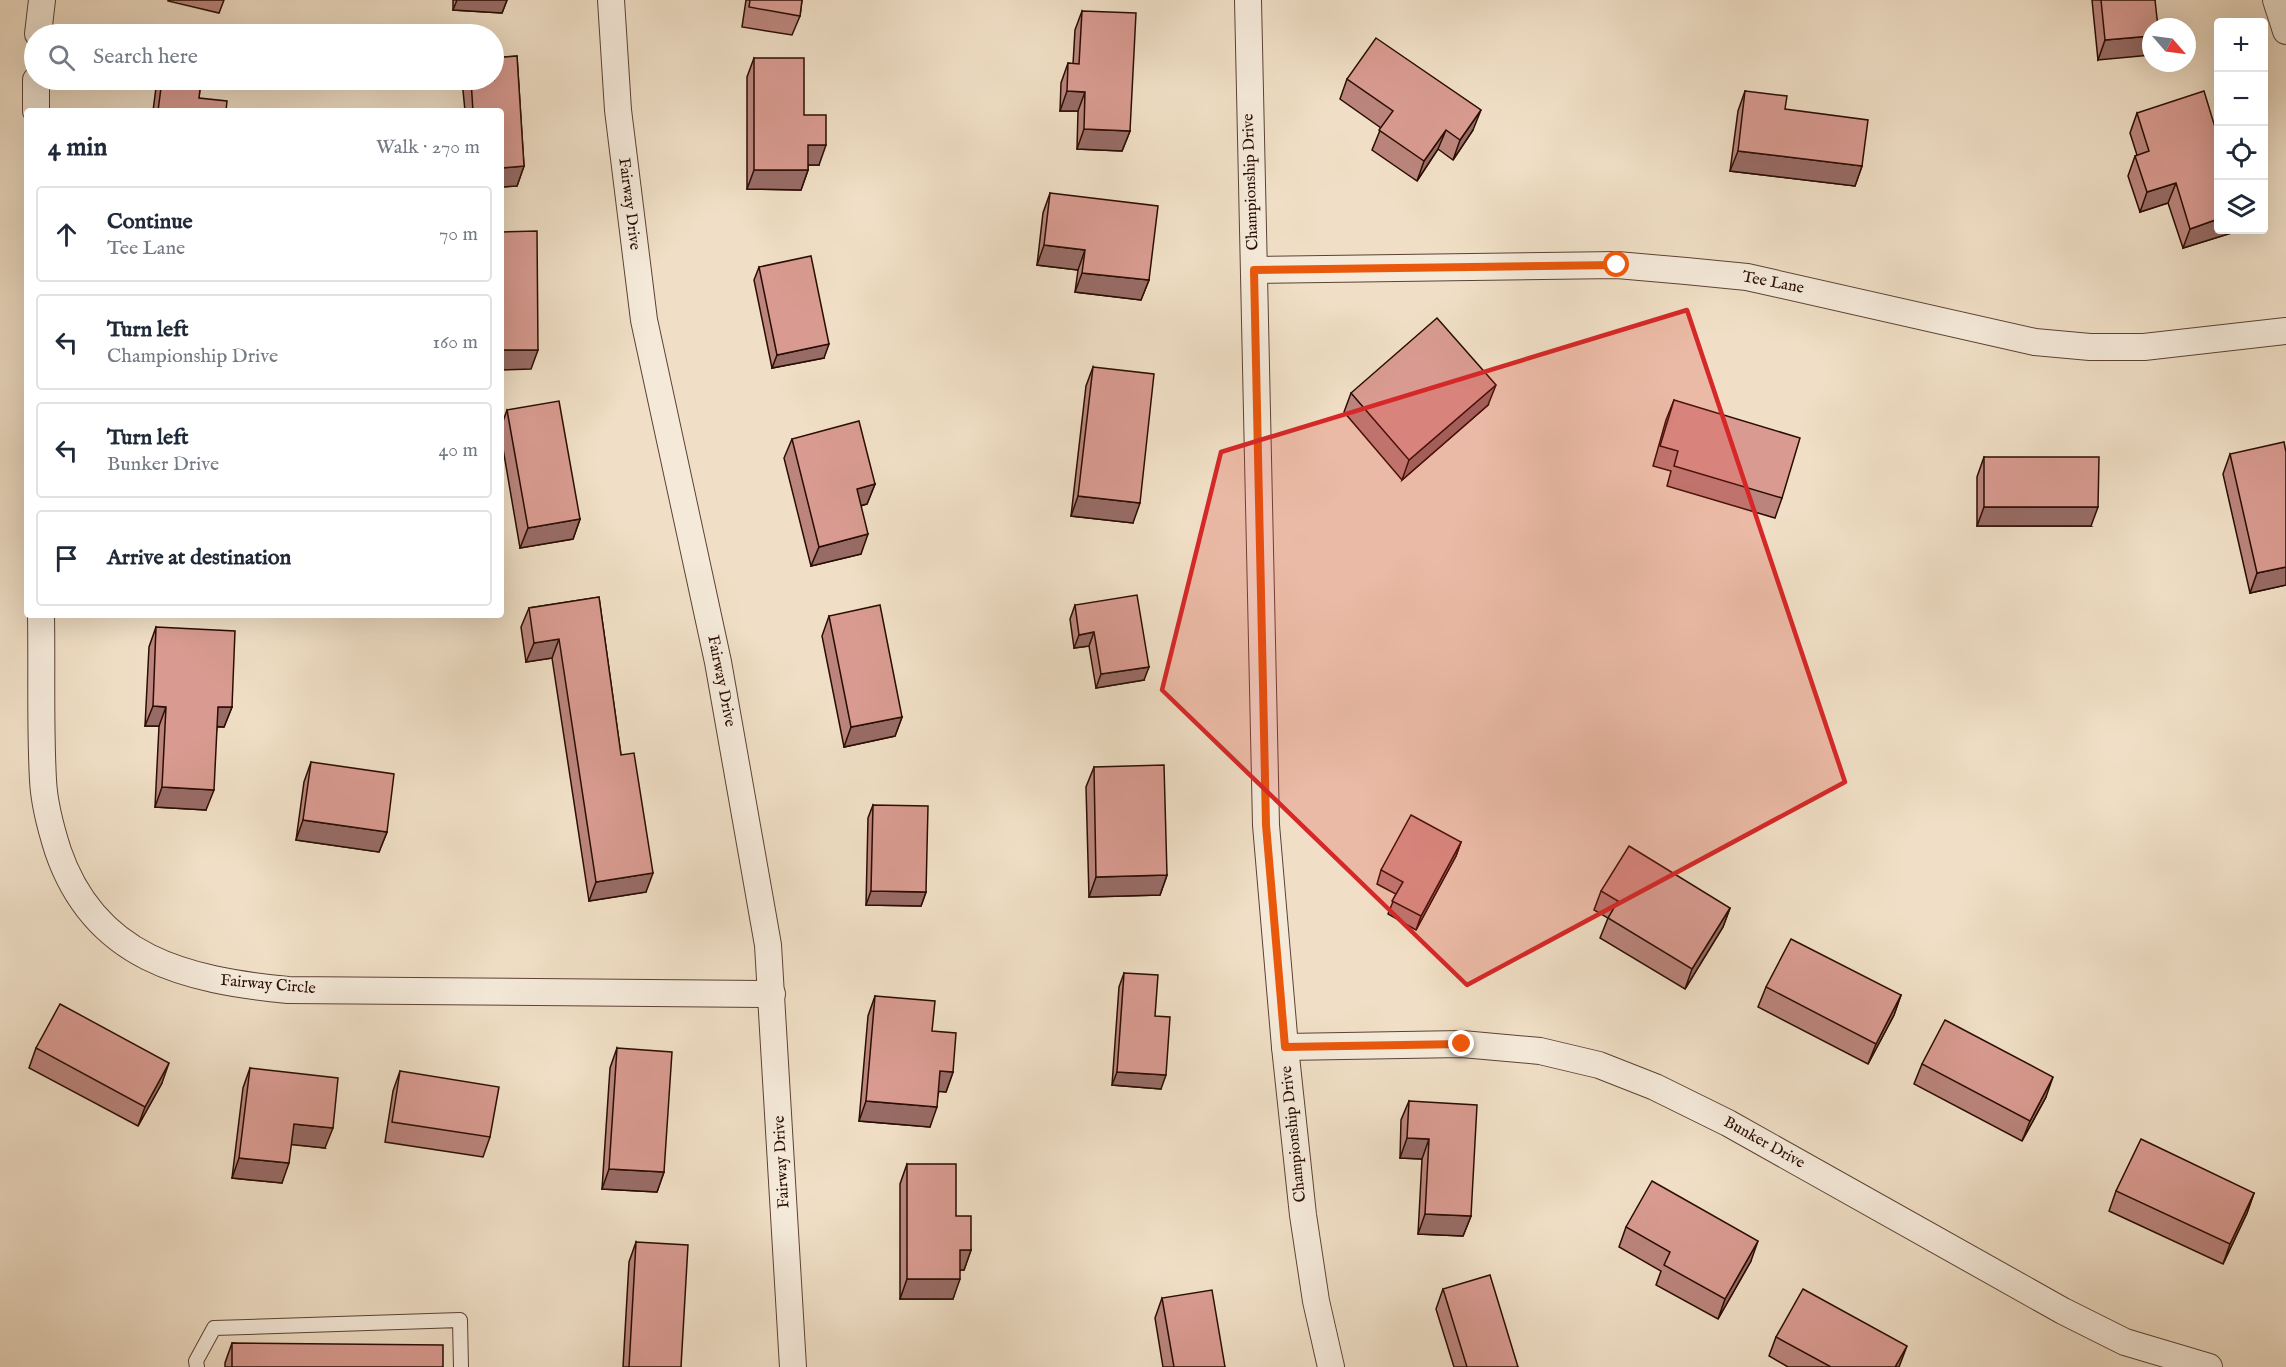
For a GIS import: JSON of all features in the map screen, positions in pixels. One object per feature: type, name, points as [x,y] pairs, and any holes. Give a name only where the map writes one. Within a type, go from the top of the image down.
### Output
[{"type":"street","points":[[39,24],[42,0]]},
{"type":"street","name":"Fairway Drive","points":[[611,0],[618,110],[644,320],[718,662],[768,945],[793,1367]]},
{"type":"street","name":"Championship Drive","points":[[1248,0],[1266,825],[1285,1047],[1303,1215],[1316,1301],[1331,1367]]},
{"type":"street","points":[[2276,0],[2286,31]]},
{"type":"street","points":[[36,90],[36,108]]},
{"type":"street","name":"Tee Lane","points":[[1254,270],[1617,265],[1674,270],[1747,277],[2035,342],[2090,347],[2144,347],[2286,331]]},
{"type":"street","name":"Fairway Circle","points":[[41,618],[43,782],[52,833],[66,872],[94,917],[126,945],[160,964],[211,980],[241,986],[288,990],[772,994]]},
{"type":"street","name":"Bunker Drive","points":[[1285,1047],[1462,1044],[1540,1051],[1599,1065],[1655,1088],[1728,1123],[2062,1311],[2114,1337],[2209,1367]]},
{"type":"lane","points":[[197,1367],[196,1361],[214,1328],[460,1320],[462,1367]]},
{"type":"highlighted area","points":[[1687,310],[1845,782],[1467,985],[1162,690],[1221,452]]},
{"type":"building","points":[[750,0],[802,0],[800,16],[749,7]]},
{"type":"building","points":[[2101,0],[2155,0],[2157,18],[2142,18],[2142,37],[2105,40]]},
{"type":"building","points":[[1082,11],[1136,13],[1130,131],[1084,129],[1085,92],[1067,91],[1068,63],[1079,64]]},
{"type":"building","points":[[1376,38],[1481,110],[1460,140],[1446,130],[1424,161],[1379,130],[1393,111],[1347,79]]},
{"type":"building","points":[[517,56],[524,166],[504,168],[504,108],[473,108],[472,90],[504,90],[504,57]]},
{"type":"building","points":[[754,58],[804,58],[804,115],[826,115],[826,145],[808,145],[808,170],[754,170]]},
{"type":"building","points":[[161,90],[200,90],[199,98],[227,101],[226,108],[158,108]]},
{"type":"building","points":[[1745,91],[1787,96],[1785,109],[1868,120],[1862,166],[1738,151]]},
{"type":"building","points":[[2204,91],[2214,124],[2214,220],[2190,229],[2176,183],[2147,192],[2135,156],[2149,151],[2137,113]]},
{"type":"building","points":[[1050,193],[1158,206],[1149,280],[1082,273],[1085,250],[1044,245]]},
{"type":"building","points":[[537,231],[538,350],[504,350],[504,232]]},
{"type":"building","points":[[811,256],[829,344],[777,355],[759,267]]},
{"type":"building","points":[[1437,318],[1496,385],[1409,460],[1351,393]]},
{"type":"building","points":[[1093,367],[1154,374],[1140,503],[1078,496]]},
{"type":"building","points":[[1674,400],[1800,438],[1782,498],[1674,466],[1678,451],[1660,446]]},
{"type":"building","points":[[559,401],[580,519],[528,528],[507,410]]},
{"type":"building","points":[[859,421],[875,484],[857,489],[868,534],[819,547],[792,439]]},
{"type":"building","points":[[2284,442],[2286,452],[2286,567],[2257,573],[2230,454]]},
{"type":"building","points":[[1984,457],[2099,457],[2098,507],[1984,507]]},
{"type":"building","points":[[1137,595],[1149,667],[1101,674],[1094,632],[1079,635],[1075,605]]},
{"type":"building","points":[[599,597],[621,755],[634,753],[653,873],[596,882],[559,639],[534,643],[529,608]]},
{"type":"building","points":[[880,605],[902,717],[851,727],[829,616]]},
{"type":"building","points":[[156,627],[235,631],[232,707],[218,707],[214,790],[162,787],[166,707],[153,706]]},
{"type":"building","points":[[311,762],[394,774],[387,832],[303,820]]},
{"type":"building","points":[[1164,765],[1167,875],[1096,877],[1094,767]]},
{"type":"building","points":[[873,805],[928,806],[926,892],[871,891]]},
{"type":"building","points":[[1411,815],[1461,842],[1421,916],[1392,901],[1403,882],[1381,870]]},
{"type":"building","points":[[1629,846],[1730,908],[1692,969],[1608,918],[1618,901],[1601,891]]},
{"type":"building","points":[[1791,939],[1901,995],[1876,1044],[1766,987]]},
{"type":"building","points":[[1124,973],[1158,975],[1155,1016],[1170,1017],[1166,1075],[1117,1072]]},
{"type":"building","points":[[875,996],[935,1001],[932,1031],[956,1033],[953,1072],[940,1071],[937,1107],[866,1101]]},
{"type":"building","points":[[60,1004],[169,1063],[145,1107],[36,1048]]},
{"type":"building","points":[[1945,1020],[2053,1077],[2030,1121],[1922,1064]]},
{"type":"building","points":[[617,1048],[672,1052],[664,1172],[609,1169]]},
{"type":"building","points":[[250,1068],[338,1078],[333,1128],[294,1124],[289,1163],[239,1158]]},
{"type":"building","points":[[400,1071],[499,1087],[490,1137],[392,1122]]},
{"type":"building","points":[[1409,1101],[1477,1105],[1471,1216],[1425,1214],[1429,1139],[1407,1138]]},
{"type":"building","points":[[2141,1139],[2254,1193],[2230,1244],[2116,1191]]},
{"type":"building","points":[[907,1164],[956,1164],[956,1216],[971,1216],[971,1250],[960,1250],[960,1279],[907,1279]]},
{"type":"building","points":[[1652,1181],[1758,1241],[1725,1299],[1664,1265],[1670,1252],[1626,1227]]},
{"type":"building","points":[[636,1242],[688,1245],[681,1367],[629,1367]]},
{"type":"building","points":[[1490,1275],[1518,1367],[1467,1367],[1443,1289]]},
{"type":"building","points":[[1803,1289],[1907,1346],[1895,1367],[1831,1367],[1776,1337]]},
{"type":"building","points":[[1212,1290],[1225,1367],[1174,1367],[1162,1298]]},
{"type":"building","points":[[232,1343],[443,1345],[443,1367],[232,1367]]},
{"type":"route","points":[[1462,1044],[1285,1047],[1266,825],[1254,270],[1617,265]]}]
